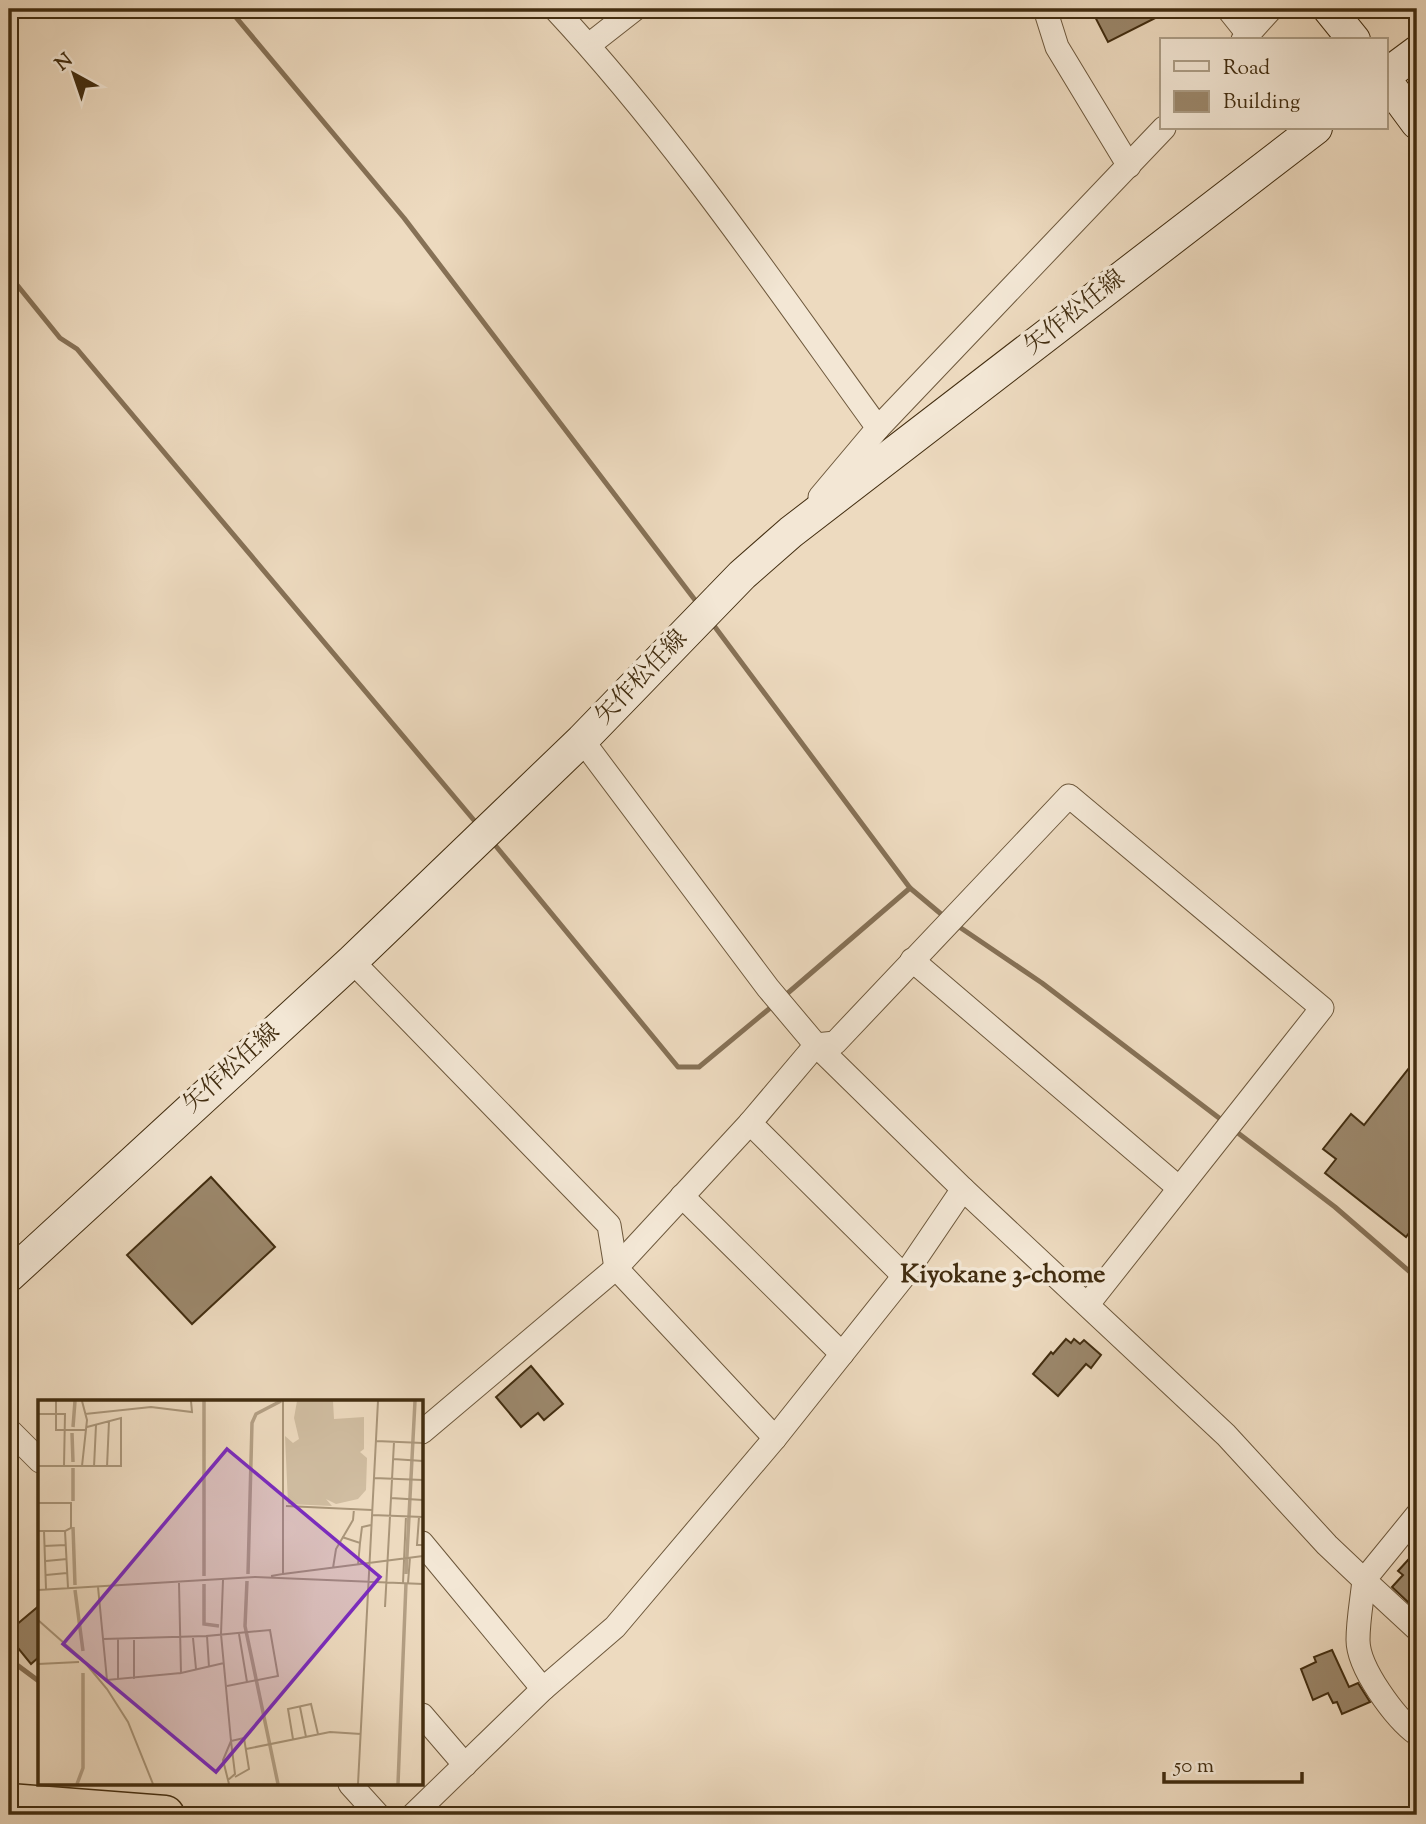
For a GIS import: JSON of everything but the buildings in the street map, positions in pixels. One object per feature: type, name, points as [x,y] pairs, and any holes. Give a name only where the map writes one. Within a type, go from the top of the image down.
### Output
[{"type":"highway","points":[[9,1803],[165,1815]]},
{"type":"main road","points":[[1329,9],[1352,38]]},
{"type":"main road","points":[[1388,74],[1417,52]]},
{"type":"main road","points":[[1388,84],[1417,123]]},
{"type":"main road","name":"矢作松任線","points":[[9,1276],[352,961],[582,740],[742,575],[791,532],[1313,130]]},
{"type":"street","points":[[555,9],[589,45],[707,192],[878,428]]},
{"type":"street","points":[[589,45],[635,9]]},
{"type":"street","points":[[1045,9],[1057,47],[1129,166]]},
{"type":"street","points":[[1228,9],[1245,37],[1271,9]]},
{"type":"street","points":[[791,532],[878,428],[1162,130]]},
{"type":"street","points":[[582,740],[774,996],[809,1037],[963,1189],[1226,1435],[1327,1545],[1417,1629]]},
{"type":"street","points":[[809,1037],[835,1043],[1069,796],[1322,1008],[1088,1304]]},
{"type":"street","points":[[912,960],[1180,1188]]},
{"type":"street","points":[[352,961],[609,1225],[616,1268],[775,1438]]},
{"type":"street","points":[[424,1430],[616,1268],[750,1123],[809,1037]]},
{"type":"street","points":[[750,1123],[904,1276]]},
{"type":"street","points":[[413,1815],[543,1689],[615,1627],[775,1438],[904,1276],[963,1189]]},
{"type":"street","points":[[682,1196],[842,1354]]},
{"type":"street","points":[[9,1430],[38,1459]]},
{"type":"street","points":[[1417,1515],[1364,1580],[1357,1642],[1365,1668],[1405,1725],[1417,1734]]},
{"type":"street","points":[[424,1545],[543,1689]]},
{"type":"street","points":[[424,1717],[465,1765]]},
{"type":"street","points":[[352,1786],[378,1815]]},
{"type":"waterway","points":[[229,9],[404,218],[695,600]]},
{"type":"waterway","points":[[9,275],[60,338],[77,349],[478,825]]},
{"type":"waterway","points":[[712,623],[910,888],[947,919]]},
{"type":"waterway","points":[[495,845],[678,1067],[699,1067],[775,1004]]},
{"type":"waterway","points":[[782,998],[910,888]]},
{"type":"waterway","points":[[955,924],[1042,983],[1223,1121]]},
{"type":"waterway","points":[[1234,1130],[1335,1207],[1417,1278]]},
{"type":"waterway","points":[[9,1659],[38,1681]]},
{"type":"district","name":"Kiyokane 3-chome","points":[[1003,1275]]}]
